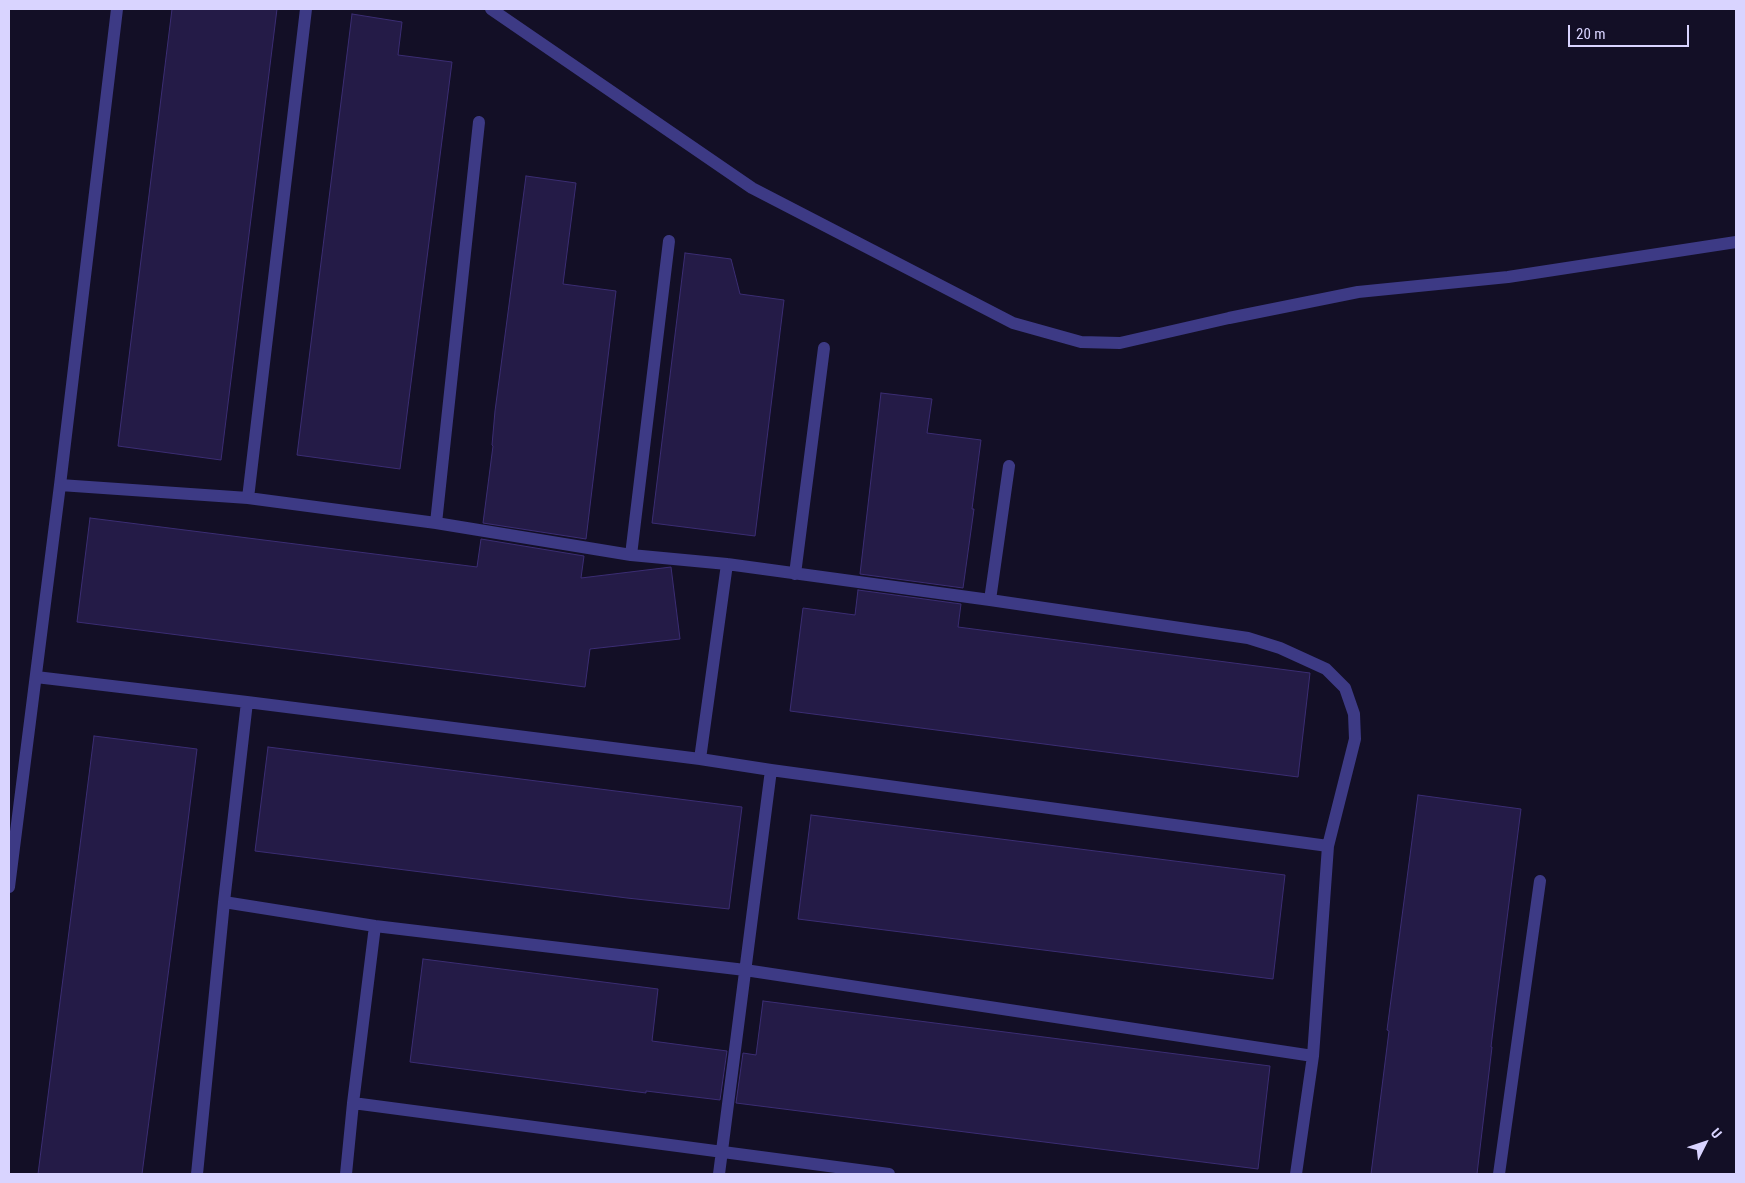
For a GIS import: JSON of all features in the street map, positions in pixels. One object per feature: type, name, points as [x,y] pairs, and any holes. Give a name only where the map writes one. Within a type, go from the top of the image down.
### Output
[{"type":"street","points":[[9,886],[60,485],[117,9]]},
{"type":"street","points":[[248,498],[306,9]]},
{"type":"street","points":[[491,9],[752,188],[1013,323],[1081,342],[1120,343],[1229,318],[1358,292],[1508,277],[1736,242]]},
{"type":"street","points":[[436,522],[479,122]]},
{"type":"street","points":[[631,555],[669,241]]},
{"type":"street","points":[[795,574],[824,348]]},
{"type":"street","points":[[990,600],[1009,466]]},
{"type":"street","points":[[60,485],[248,498],[436,522],[631,555],[727,564],[990,600],[1248,638],[1280,648],[1326,669],[1345,688],[1354,714],[1355,739],[1328,846],[1312,1056],[1296,1174]]},
{"type":"street","points":[[700,759],[727,564]]},
{"type":"street","points":[[36,678],[247,702],[700,759],[1328,846]]},
{"type":"street","points":[[197,1174],[224,902],[247,702]]},
{"type":"street","points":[[719,1174],[771,770]]},
{"type":"street","points":[[1499,1174],[1540,881]]},
{"type":"street","points":[[224,902],[376,926],[746,970],[1312,1056]]},
{"type":"street","points":[[346,1174],[353,1103],[376,926]]},
{"type":"street","points":[[353,1103],[889,1174]]},
{"type":"building","points":[[172,9],[277,9],[221,460],[118,446]]},
{"type":"building","points":[[352,14],[402,22],[398,55],[452,62],[400,469],[297,455]]},
{"type":"building","points":[[526,176],[576,183],[563,284],[616,291],[586,539],[483,523],[493,446],[495,411]]},
{"type":"building","points":[[685,253],[731,259],[740,294],[784,300],[755,536],[652,523]]},
{"type":"building","points":[[881,393],[932,399],[927,433],[981,440],[963,588],[860,574]]},
{"type":"building","points":[[90,518],[477,567],[481,539],[584,556],[581,578],[671,567],[680,639],[590,649],[585,687],[77,622]]},
{"type":"building","points":[[858,590],[961,604],[958,627],[1310,673],[1298,777],[790,711],[803,608],[855,615]]},
{"type":"building","points":[[94,736],[197,749],[184,853],[142,1174],[38,1174]]},
{"type":"building","points":[[268,747],[742,807],[729,909],[255,851]]},
{"type":"building","points":[[1418,795],[1521,809],[1477,1174],[1371,1174],[1389,1031],[1387,1030]]},
{"type":"building","points":[[811,815],[1285,875],[1273,979],[798,919]]},
{"type":"building","points":[[423,959],[658,989],[652,1041],[727,1051],[720,1100],[646,1091],[646,1093],[410,1062]]},
{"type":"building","points":[[763,1001],[1270,1066],[1258,1169],[736,1103],[743,1053],[756,1055]]}]
